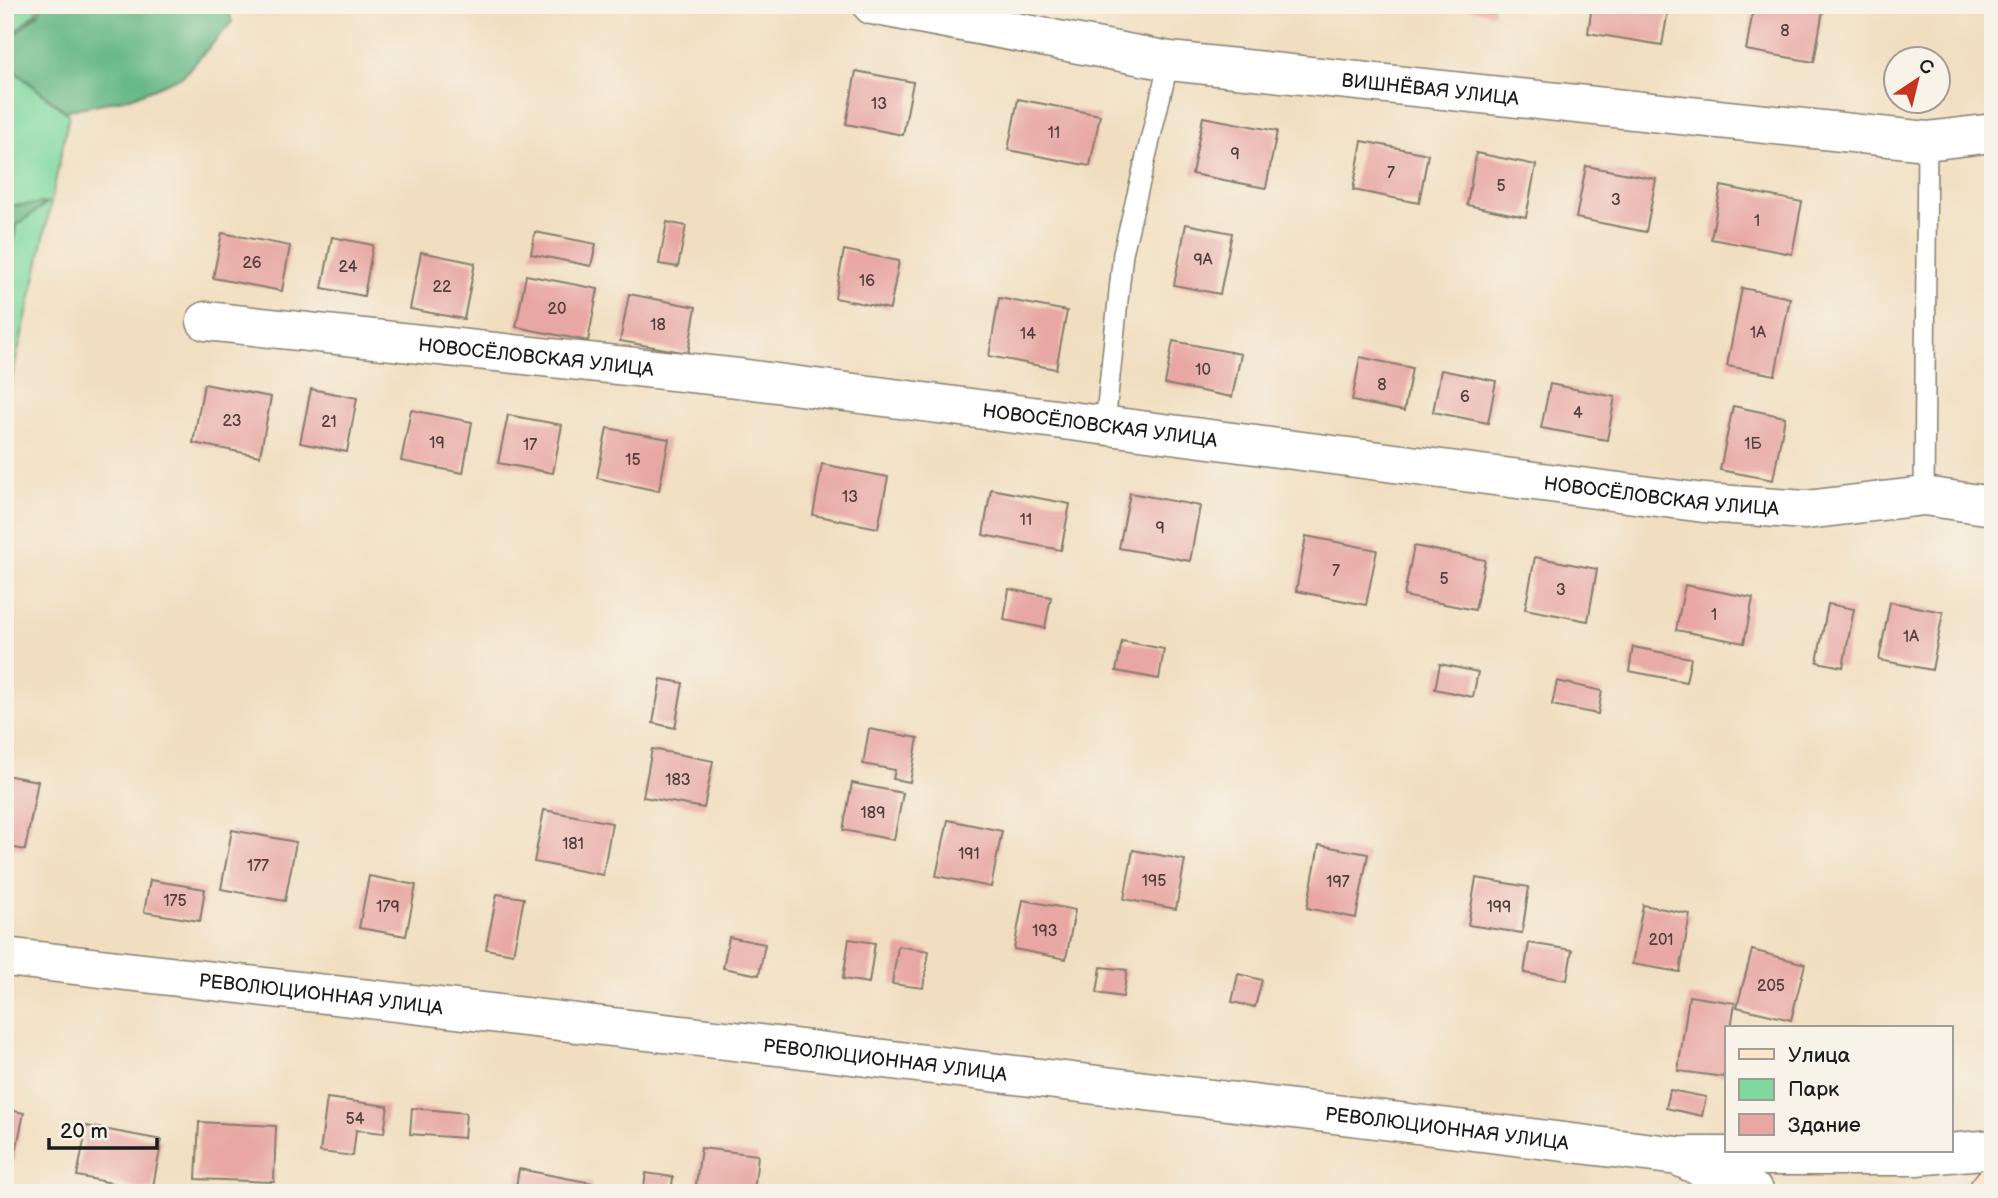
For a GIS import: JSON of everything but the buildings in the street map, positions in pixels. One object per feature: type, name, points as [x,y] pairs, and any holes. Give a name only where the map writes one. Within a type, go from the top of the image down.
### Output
[{"type":"main road","points":[[1987,1193],[1993,1185]]},
{"type":"street","name":"ВИШНЁВАЯ УЛИЦА","points":[[872,5],[1169,61],[1927,141],[1993,133]]},
{"type":"street","name":"НОВОСЁЛОВСКАЯ УЛИЦА","points":[[206,321],[738,378],[1704,503],[1806,510],[1924,496],[1993,506]]},
{"type":"street","name":"РЕВОЛЮЦИОННАЯ УЛИЦА","points":[[5,957],[808,1050],[1678,1156],[1743,1189]]},
{"type":"street","points":[[1678,1156],[1916,1156],[1993,1149]]},
{"type":"lane","points":[[1105,424],[1123,253],[1169,61]]},
{"type":"lane","points":[[1924,496],[1927,141]]},
{"type":"green space","points":[[5,5],[36,5],[37,12],[5,40]]},
{"type":"green space","points":[[39,5],[226,5],[232,22],[183,76],[133,97],[65,111],[5,63],[5,43],[40,12]]},
{"type":"green space","points":[[5,64],[69,115],[36,275],[5,406],[5,378],[11,361],[6,301],[16,226],[47,203],[5,206]]},
{"type":"green space","points":[[47,203],[15,226],[6,301],[10,362],[5,375],[5,207]]}]
